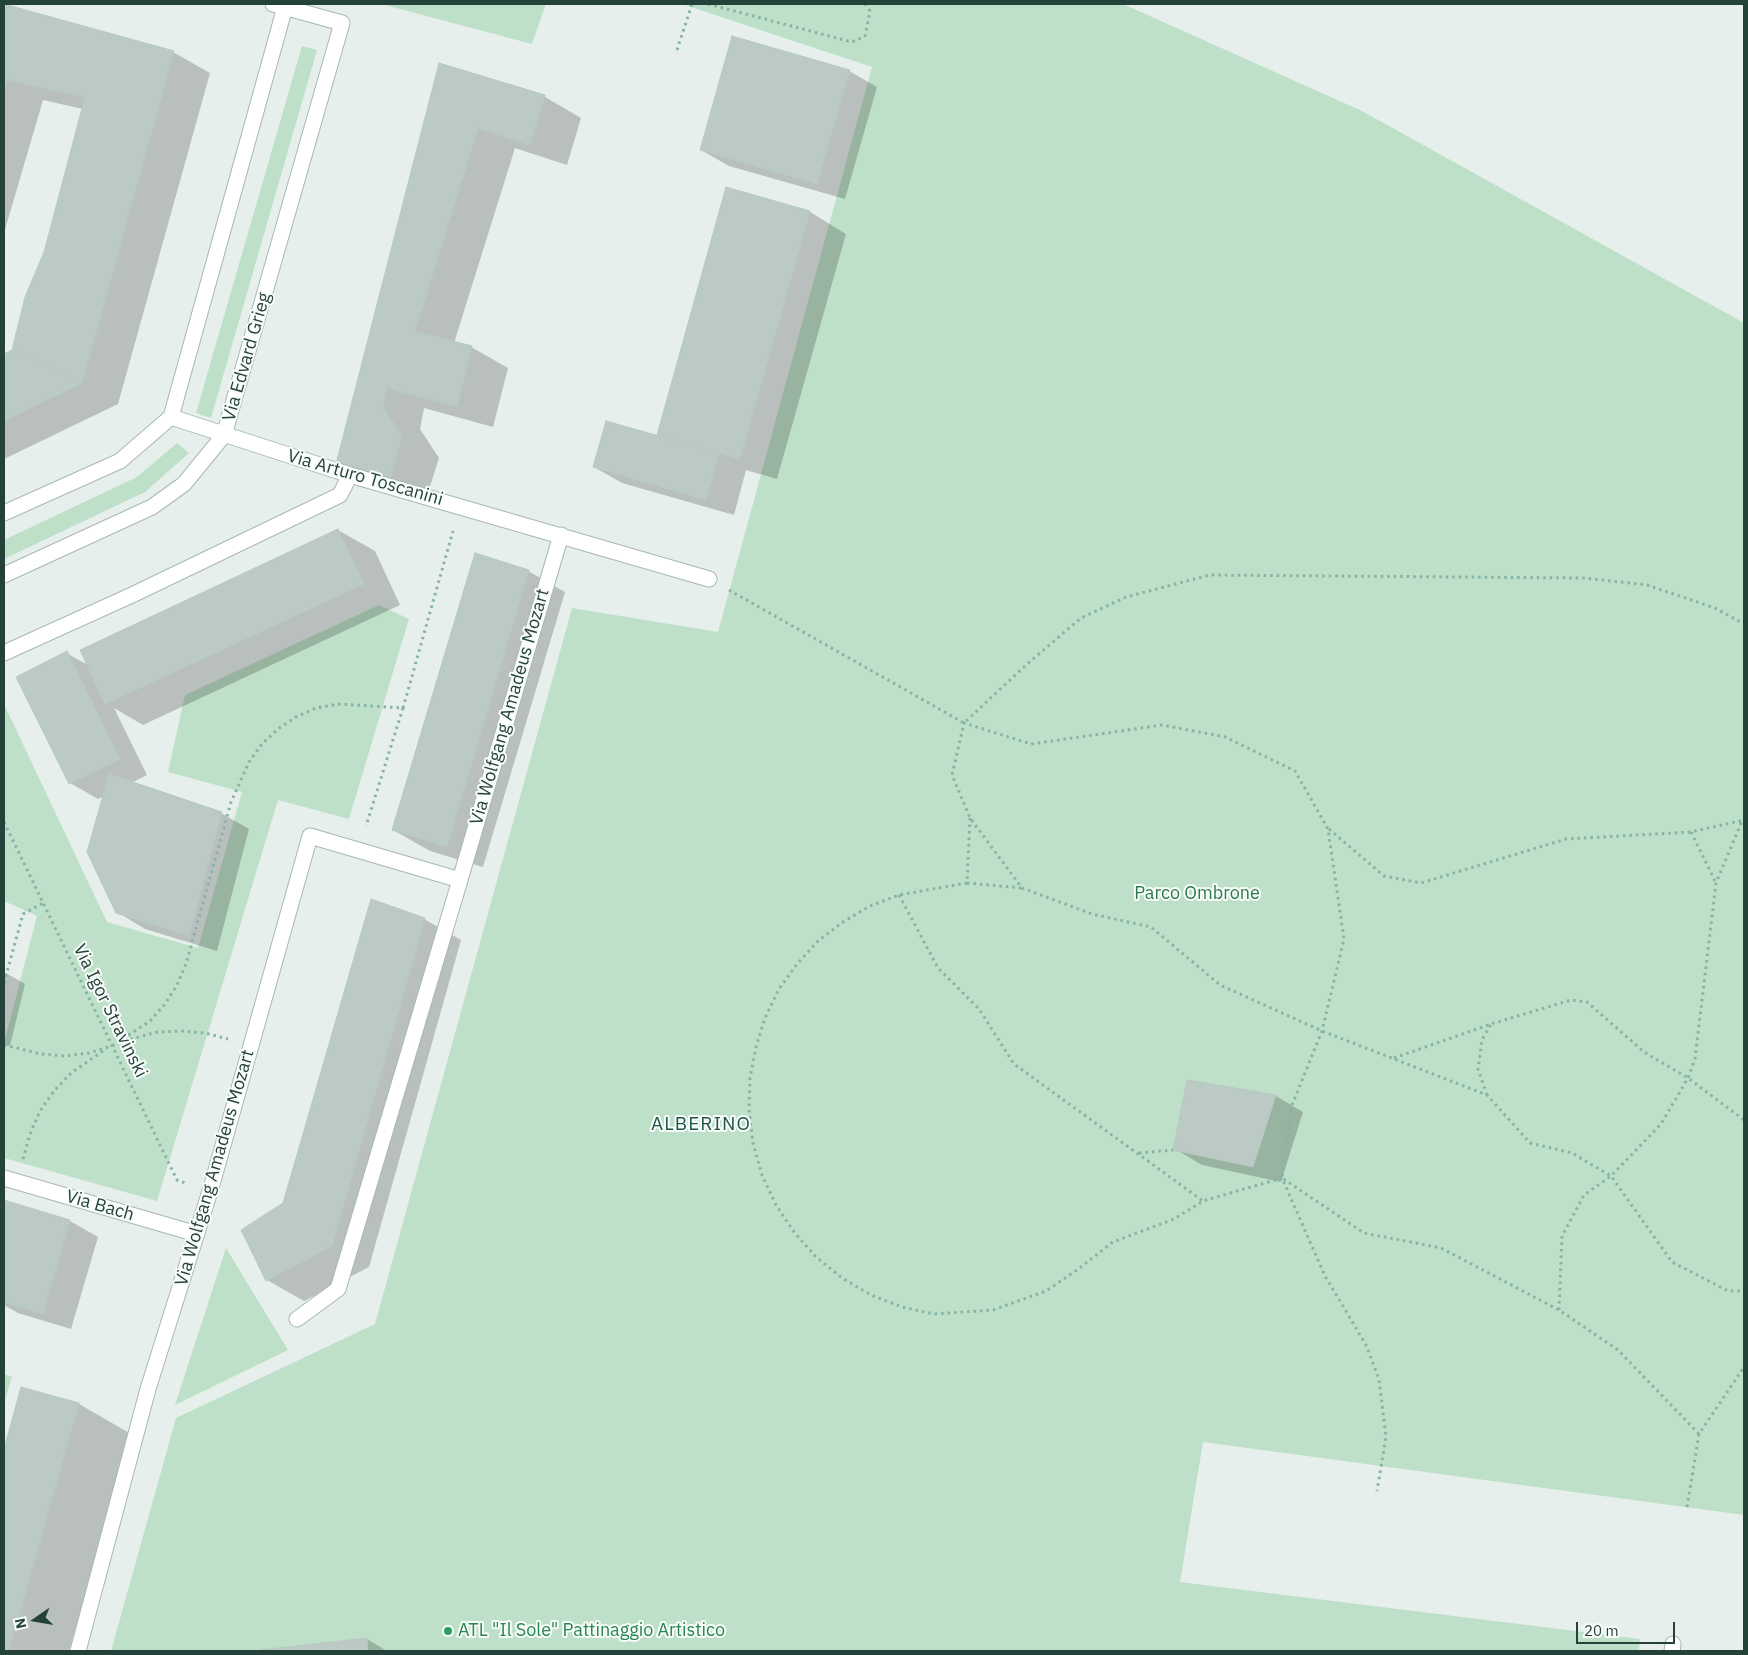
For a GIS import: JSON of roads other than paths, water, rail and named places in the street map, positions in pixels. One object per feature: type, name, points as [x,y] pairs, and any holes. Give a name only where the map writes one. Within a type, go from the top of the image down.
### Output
[{"type":"street","name":"Via Edvard Grieg","points":[[4,575],[152,507],[184,484],[224,435],[342,23],[279,6]]},
{"type":"street","points":[[4,513],[120,461],[171,417],[279,6]]},
{"type":"street","name":"Via Arturo Toscanini","points":[[171,417],[350,474],[709,579]]},
{"type":"street","points":[[4,653],[132,595],[340,495],[350,474]]},
{"type":"street","name":"Via Wolfgang Amadeus Mozart","points":[[297,1319],[338,1289],[561,535]]},
{"type":"street","name":"Via Wolfgang Amadeus Mozart","points":[[78,1651],[148,1389],[210,1191],[310,836],[460,880]]},
{"type":"street","name":"Via Bach","points":[[4,1178],[197,1234]]},
{"type":"place","name":"ATL \"Il Sole\" Pattinaggio Artistico","points":[[448,1631]]},
{"type":"district","name":"ALBERINO","points":[[701,1125]]},
{"type":"park label","name":"Parco Ombrone","points":[[1197,894]]}]
